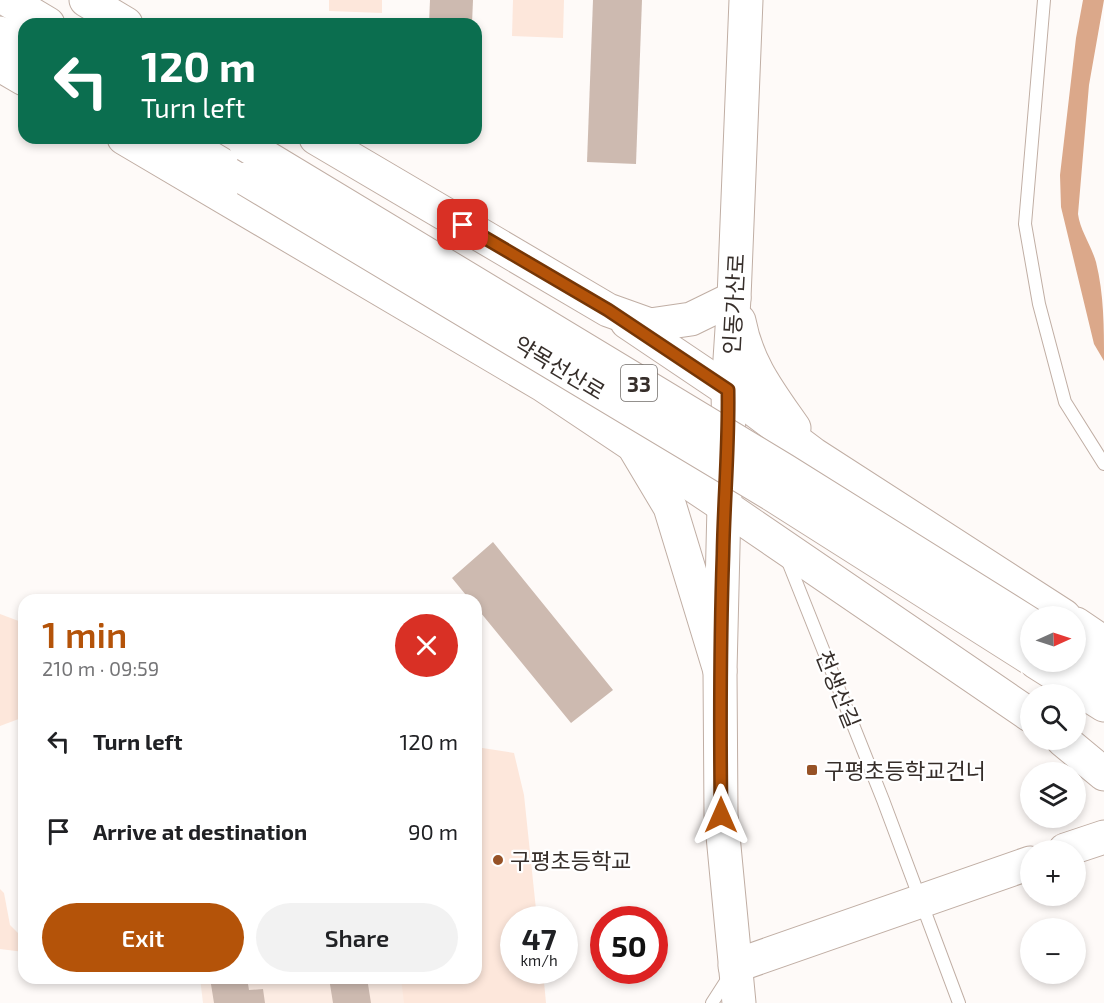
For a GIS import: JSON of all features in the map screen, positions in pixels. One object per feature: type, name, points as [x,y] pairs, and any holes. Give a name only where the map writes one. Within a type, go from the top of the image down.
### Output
[{"type":"main road","points":[[8,0],[38,18]]},
{"type":"main road","points":[[86,0],[116,18]]},
{"type":"main road","name":"인동가산로","points":[[739,1003],[721,815],[720,671],[724,506],[729,450],[728,390],[746,0]]},
{"type":"main road","points":[[0,33],[18,44]]},
{"type":"main road","points":[[0,65],[18,76]]},
{"type":"main road","points":[[134,144],[543,385],[633,443],[1020,708]]},
{"type":"main road","name":"약목선산로","points":[[187,144],[773,495],[1020,652]]},
{"type":"main road","name":"약목선산로","points":[[246,144],[774,464],[1020,618]]},
{"type":"main road","points":[[326,144],[608,310],[728,390],[813,454],[1049,606]]},
{"type":"main road","points":[[608,310],[650,325],[692,319],[734,298],[744,348],[769,392],[813,454]]},
{"type":"main road","points":[[633,443],[670,507],[720,671]]},
{"type":"main road","points":[[1086,631],[1104,643]]},
{"type":"main road","points":[[1086,658],[1104,670]]},
{"type":"main road","points":[[1052,672],[1104,705]]},
{"type":"main road","points":[[1075,750],[1104,774]]},
{"type":"main road","points":[[1086,843],[1104,837]]},
{"type":"main road","points":[[735,966],[1020,866]]},
{"type":"lane","points":[[1044,0],[1025,224],[1040,304],[1065,402],[1104,464]]},
{"type":"lane","name":"천생산길","points":[[781,544],[921,901]]},
{"type":"lane","points":[[921,901],[959,1003]]},
{"type":"lane","points":[[712,1003],[735,966]]},
{"type":"shaded area","points":[[329,0],[382,0],[382,13],[329,11]]},
{"type":"shaded area","points":[[513,0],[564,0],[563,38],[512,36]]},
{"type":"shaded area","points":[[1083,0],[1104,0],[1089,85],[1078,214],[1099,274],[1103,311],[1104,361],[1094,344],[1061,207],[1060,175],[1076,38]]},
{"type":"shaded area","points":[[0,614],[18,621],[18,719],[0,726]]},
{"type":"shaded area","points":[[482,748],[514,753],[524,795],[536,906],[500,906],[500,984],[544,984],[546,1003],[404,1003],[402,984],[482,984]]},
{"type":"shaded area","points":[[0,889],[4,893],[10,925],[18,933],[18,951],[0,949]]},
{"type":"shaded area","points":[[500,940],[500,984],[521,984],[532,1003],[203,1003],[201,984],[482,984],[482,969]]},
{"type":"building","points":[[430,0],[473,0],[472,18],[429,18]]},
{"type":"building","points":[[593,0],[642,0],[636,164],[587,162]]},
{"type":"building","points":[[493,542],[613,690],[571,723],[482,614],[482,594],[465,594],[452,578]]},
{"type":"building","points":[[211,984],[248,984],[249,990],[263,989],[265,1003],[214,1003]]},
{"type":"building","points":[[330,984],[368,984],[371,1003],[333,1003]]},
{"type":"place","name":"구평초등학교건너","points":[[812,770]]},
{"type":"place","name":"구평초등학교","points":[[498,860]]},
{"type":"route","points":[[463,225],[608,310],[728,390],[729,450],[724,506],[720,671],[721,815]]}]
